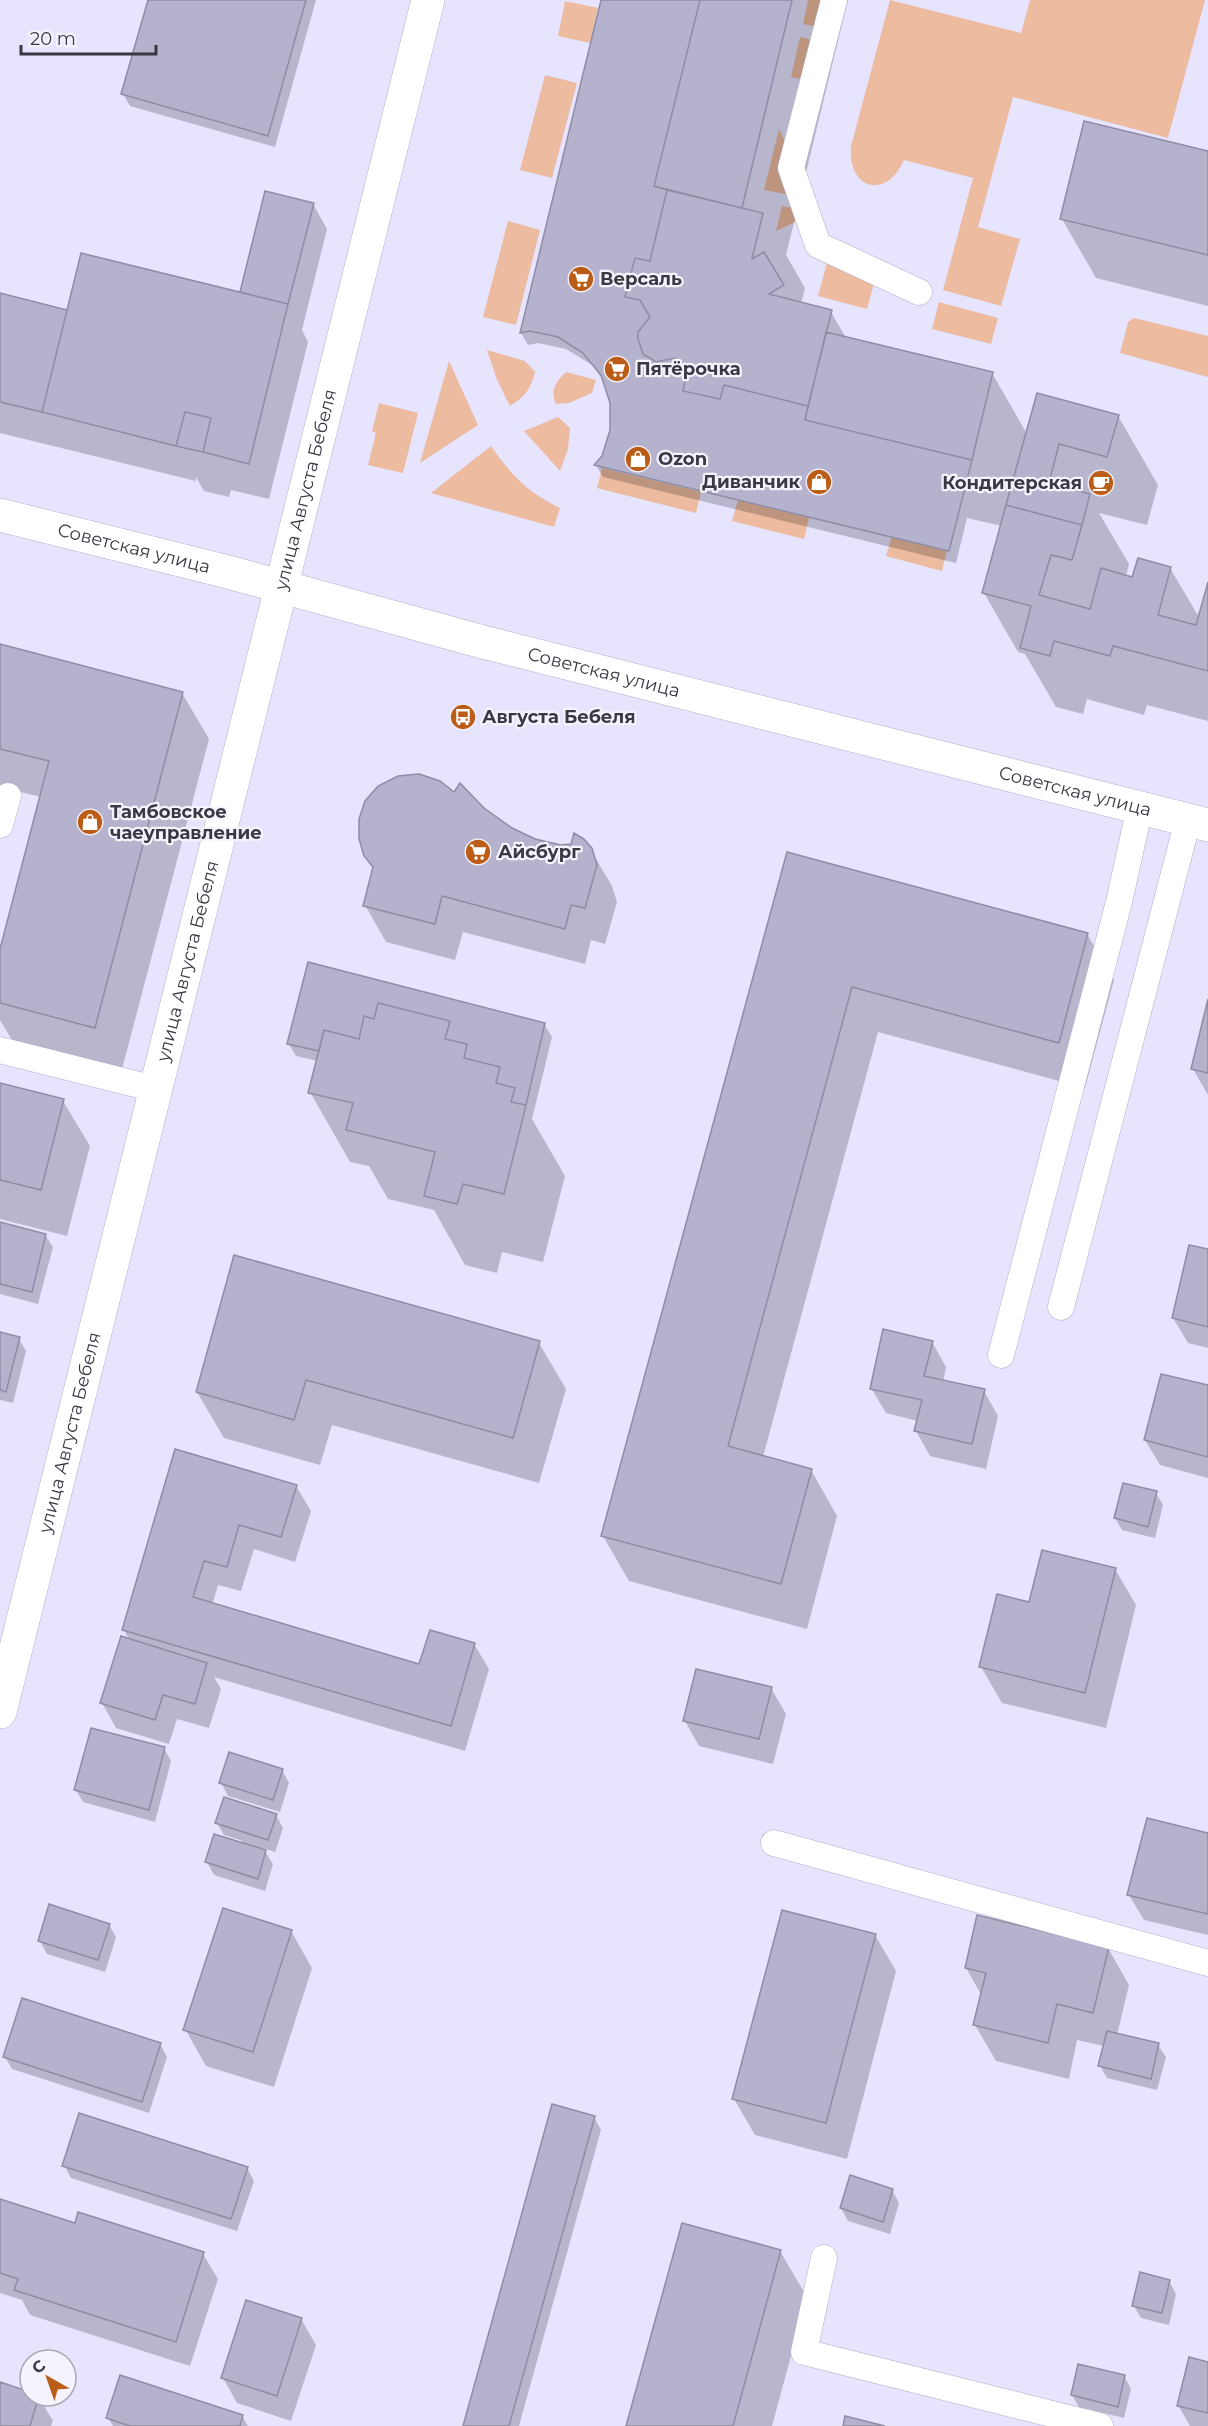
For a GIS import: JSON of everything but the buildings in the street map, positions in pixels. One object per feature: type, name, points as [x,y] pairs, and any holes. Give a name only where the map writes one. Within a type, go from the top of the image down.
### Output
[{"type":"street","name":"улица Августа Бебеля","points":[[0,1712],[428,0]]},
{"type":"street","name":"Советская улица","points":[[0,514],[281,586],[483,642],[1198,823]]},
{"type":"lane","points":[[834,0],[791,168],[818,245],[920,292]]},
{"type":"lane","points":[[0,825],[8,796]]},
{"type":"lane","points":[[1001,1355],[1116,913],[1140,807]]},
{"type":"lane","points":[[1061,1306],[1198,823]]},
{"type":"lane","points":[[0,1050],[155,1089]]},
{"type":"lane","points":[[774,1843],[1208,1963]]},
{"type":"lane","points":[[824,2258],[804,2352],[1100,2426]]},
{"type":"shaded area","points":[[808,0],[834,0],[827,29],[803,24]]},
{"type":"shaded area","points":[[890,0],[1021,33],[1030,0],[1205,0],[1168,138],[1013,97],[978,227],[1020,239],[1001,306],[943,290],[973,178],[904,160],[888,181],[878,185],[869,185],[855,172],[851,161],[851,146]]},
{"type":"shaded area","points":[[565,1],[598,8],[590,43],[558,36]]},
{"type":"shaded area","points":[[800,37],[825,43],[816,82],[791,77]]},
{"type":"shaded area","points":[[545,75],[577,83],[552,178],[520,170]]},
{"type":"shaded area","points":[[779,129],[812,199],[764,190]]},
{"type":"shaded area","points":[[782,206],[814,213],[776,231]]},
{"type":"shaded area","points":[[508,221],[540,230],[516,325],[483,317]]},
{"type":"shaded area","points":[[828,259],[877,272],[867,309],[818,296]]},
{"type":"shaded area","points":[[939,302],[998,318],[991,344],[932,329]]},
{"type":"shaded area","points":[[1134,318],[1208,336],[1208,377],[1120,353],[1128,322]]},
{"type":"shaded area","points":[[487,350],[525,361],[535,372],[527,392],[510,406],[497,380]]},
{"type":"shaded area","points":[[449,361],[478,425],[420,463]]},
{"type":"shaded area","points":[[566,372],[596,380],[592,393],[569,403],[556,404],[553,395],[555,387]]},
{"type":"shaded area","points":[[379,403],[418,413],[403,473],[368,465],[376,433],[372,431]]},
{"type":"shaded area","points":[[558,417],[570,428],[568,449],[560,471],[524,431]]},
{"type":"shaded area","points":[[491,446],[521,482],[538,496],[560,508],[554,527],[431,493]]},
{"type":"shaded area","points":[[602,468],[701,492],[696,513],[597,488]]},
{"type":"shaded area","points":[[738,500],[809,518],[804,539],[732,521]]},
{"type":"shaded area","points":[[892,536],[947,550],[942,571],[886,556]]},
{"type":"place","name":"Версаль","points":[[581,279]]},
{"type":"place","name":"Пятёрочка","points":[[617,369]]},
{"type":"place","name":"Ozon","points":[[638,459]]},
{"type":"place","name":"Диванчик","points":[[819,482]]},
{"type":"place","name":"Кондитерская","points":[[1101,483]]},
{"type":"place","name":"Августа Бебеля","points":[[463,717]]},
{"type":"place","name":"Тамбовское чаеуправление","points":[[90,822]]},
{"type":"place","name":"Айсбург","points":[[478,852]]}]
